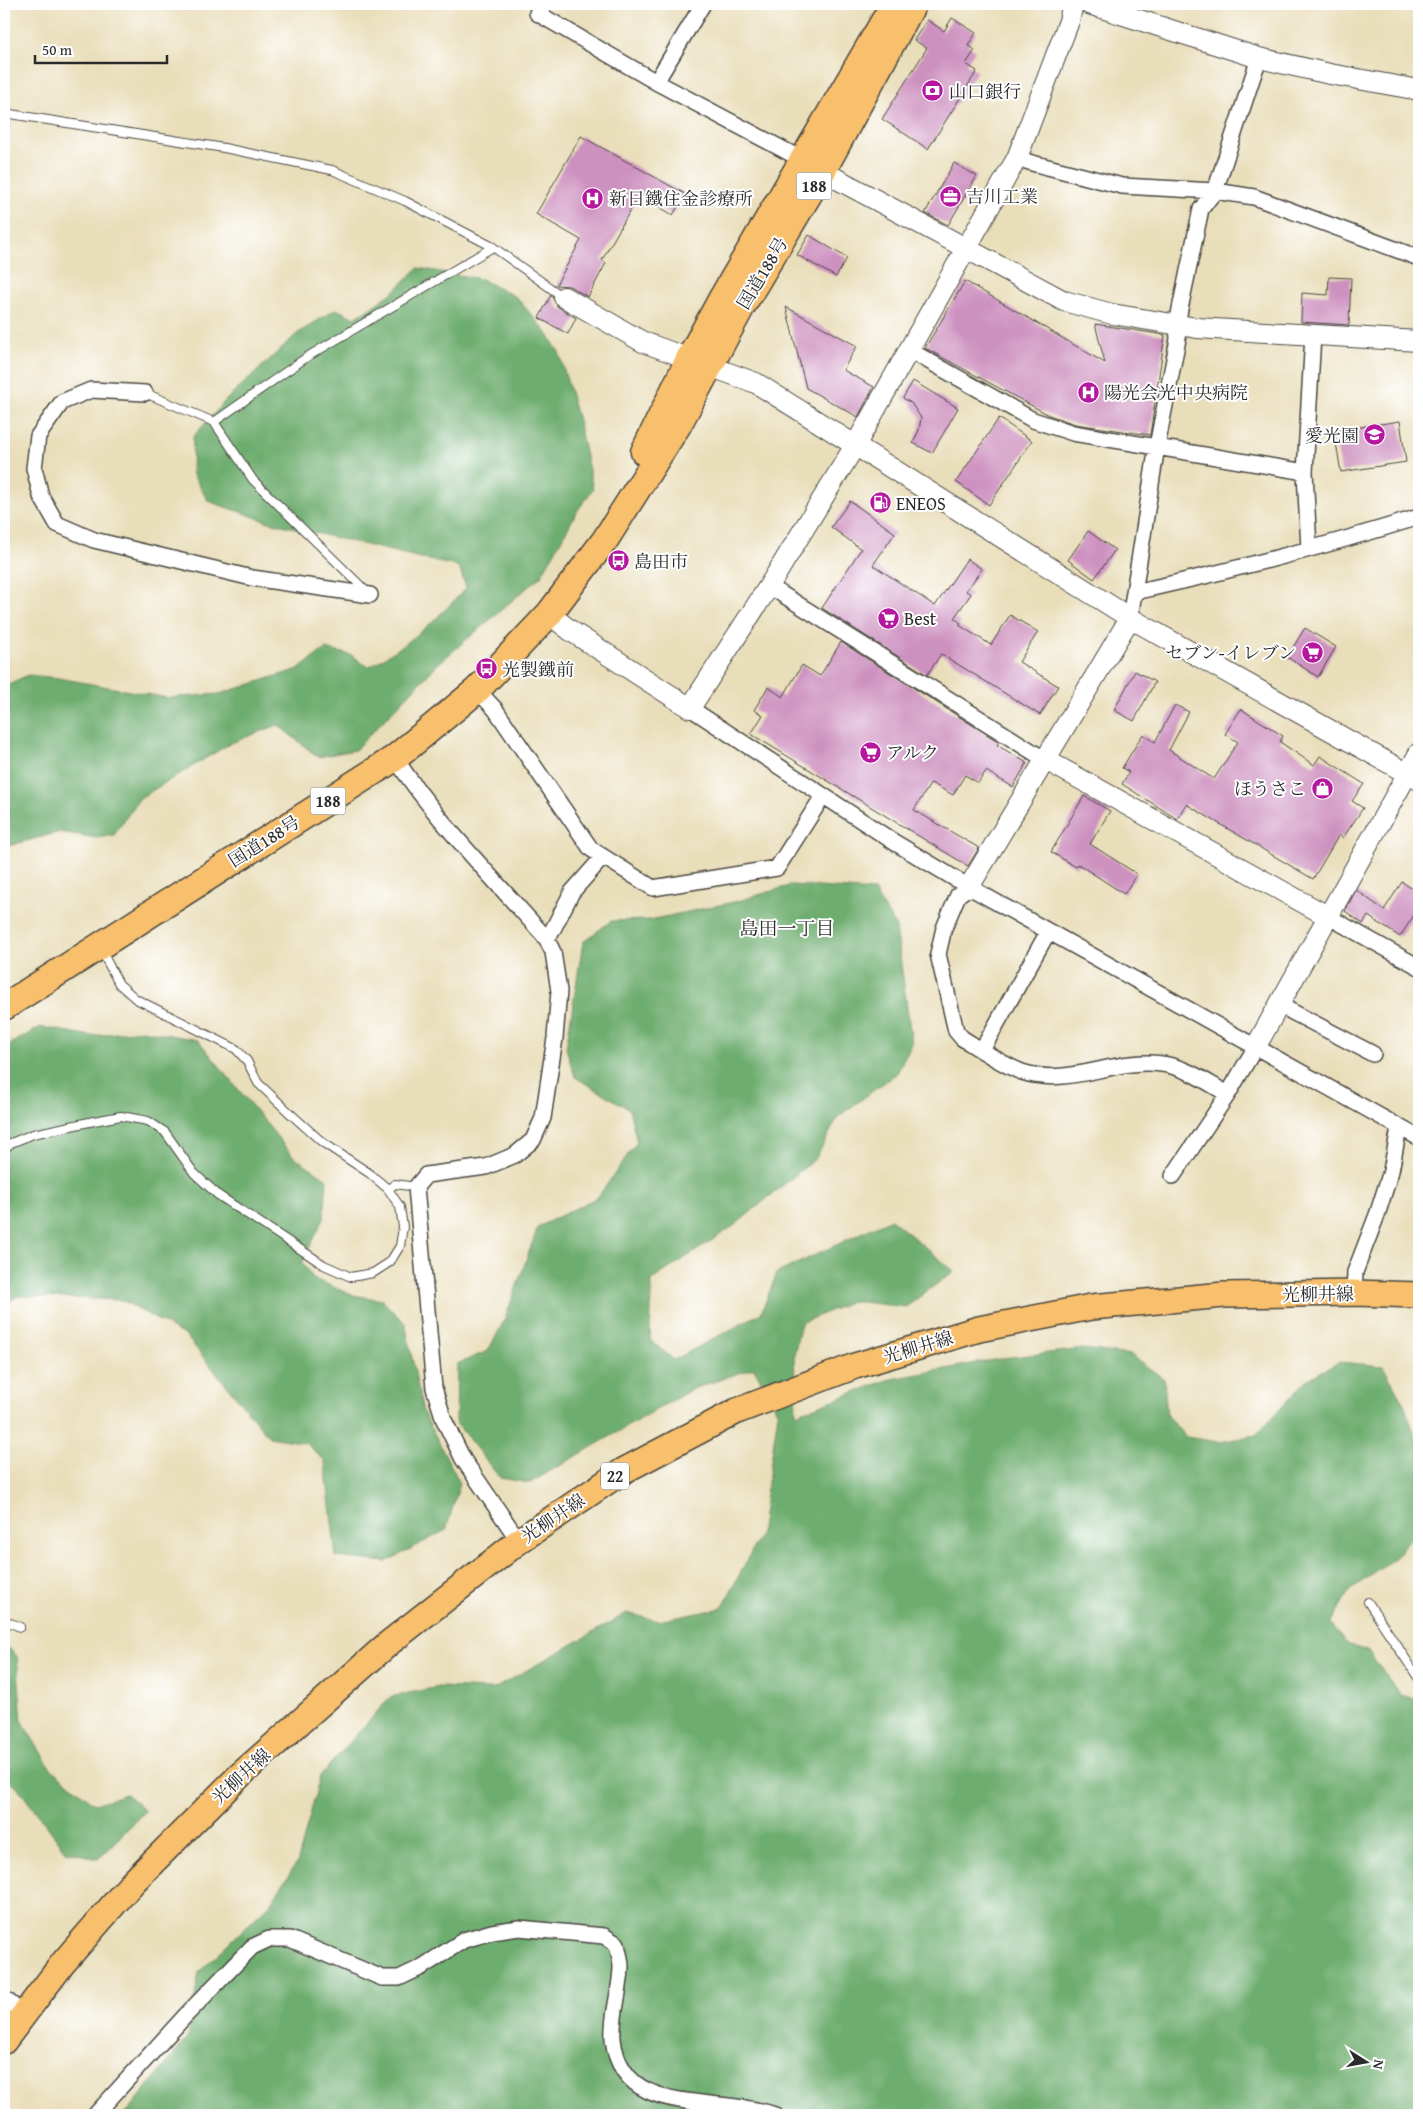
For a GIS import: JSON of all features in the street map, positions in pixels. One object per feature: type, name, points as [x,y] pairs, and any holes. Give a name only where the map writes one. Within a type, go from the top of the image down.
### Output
[{"type":"highway","name":"国道188号","points":[[812,166],[894,4]]},
{"type":"highway","name":"国道188号","points":[[4,1007],[395,758],[477,690],[549,614],[606,540],[660,417],[699,362],[722,298],[812,166],[914,4]]},
{"type":"main road","name":"光柳井線","points":[[4,2041],[63,1963],[133,1882],[238,1777],[389,1643],[519,1541],[623,1471],[737,1411],[855,1366],[979,1329],[1091,1308],[1224,1295],[1419,1294]]},
{"type":"street","points":[[544,4],[537,13],[656,82],[1064,302],[1112,314],[1177,326],[1419,341],[1419,331]]},
{"type":"street","points":[[656,82],[704,4]]},
{"type":"street","points":[[690,708],[856,444],[1017,158],[1069,21],[1073,4]]},
{"type":"street","points":[[1089,4],[1259,58],[1330,74],[1419,90]]},
{"type":"street","points":[[1228,1094],[1190,1073],[1163,1064],[1138,1064],[1079,1075],[1046,1077],[1021,1072],[962,1038],[956,1031],[938,954],[944,928],[958,894],[969,887],[1130,618],[1157,446],[1178,339],[1177,326],[1201,209],[1215,191],[1259,58]]},
{"type":"street","points":[[1017,158],[1122,186],[1215,191],[1254,197],[1419,258]]},
{"type":"street","points":[[564,297],[643,342],[756,383],[856,444],[1130,618],[1414,777]]},
{"type":"street","points":[[1309,549],[1305,472],[1313,335]]},
{"type":"street","points":[[909,350],[1033,420],[1074,433],[1305,472]]},
{"type":"street","points":[[145,394],[90,390],[62,402],[38,436],[34,468],[41,496],[57,524],[94,540],[252,578],[370,595]]},
{"type":"street","points":[[1135,592],[1309,549],[1419,517]]},
{"type":"street","points":[[768,586],[1044,759],[1419,967]]},
{"type":"street","points":[[549,614],[571,631],[894,842],[1048,932],[1419,1138]]},
{"type":"street","points":[[477,690],[495,709],[591,848],[653,888],[777,868],[823,796]]},
{"type":"street","points":[[1173,1176],[1228,1094],[1329,917],[1414,777],[1419,753]]},
{"type":"street","points":[[395,758],[407,777],[463,846],[546,938],[553,952],[559,991],[555,1038],[543,1118],[533,1140],[515,1156],[486,1167],[426,1175],[416,1187],[434,1388],[444,1420],[463,1459],[519,1541]]},
{"type":"street","points":[[546,938],[551,933],[572,892],[603,857]]},
{"type":"street","points":[[982,1050],[1048,932]]},
{"type":"street","points":[[1280,1005],[1373,1054]]},
{"type":"street","points":[[1354,1293],[1355,1272],[1377,1215],[1390,1171],[1399,1128]]},
{"type":"street","points":[[95,2115],[186,2015],[252,1947],[269,1939],[290,1939],[382,1978],[399,1978],[422,1967],[464,1940],[492,1932],[519,1928],[604,1936],[617,1944],[621,1965],[613,2037],[618,2069],[632,2088],[651,2102],[672,2108],[759,2110],[775,2115]]},
{"type":"street","points":[[4,1998],[23,2014]]},
{"type":"lane","points":[[4,128],[5,113],[215,147],[332,170],[405,201],[493,247],[564,297]]},
{"type":"lane","points":[[214,422],[307,358],[493,247]]},
{"type":"lane","points":[[145,394],[214,422],[253,480],[370,595]]},
{"type":"lane","points":[[4,1150],[11,1143],[33,1134],[94,1121],[121,1116],[148,1121],[165,1132],[194,1173],[218,1195],[324,1266],[351,1277],[373,1273],[390,1262],[400,1246],[403,1227],[400,1207],[388,1189],[369,1173],[322,1142],[293,1116],[258,1082],[247,1061],[236,1049],[136,999],[119,984],[99,946]]},
{"type":"lane","points":[[388,1189],[395,1184],[416,1187]]},
{"type":"lane","points":[[1368,1602],[1419,1679]]},
{"type":"lane","points":[[4,1620],[20,1627]]},
{"type":"green space","points":[[418,268],[481,279],[516,297],[544,329],[559,352],[579,424],[593,489],[578,510],[541,576],[438,664],[355,750],[318,757],[278,725],[231,743],[140,798],[114,835],[97,838],[60,832],[4,847],[4,686],[28,675],[59,678],[168,698],[219,694],[299,669],[325,649],[351,655],[368,667],[408,642],[444,611],[466,588],[459,567],[269,522],[208,501],[192,473],[193,437],[226,400],[298,333],[336,309],[355,318],[392,293]]},
{"type":"green space","points":[[792,885],[874,891],[896,927],[912,1044],[897,1073],[838,1117],[816,1158],[735,1225],[652,1280],[650,1340],[674,1360],[761,1313],[777,1273],[891,1219],[954,1271],[906,1307],[853,1301],[801,1323],[794,1355],[796,1414],[887,1380],[1003,1358],[1084,1349],[1131,1355],[1164,1379],[1167,1416],[1186,1437],[1220,1442],[1256,1435],[1308,1379],[1339,1362],[1383,1366],[1404,1404],[1419,1447],[1419,1530],[1393,1559],[1349,1591],[1331,1623],[1347,1644],[1369,1652],[1400,1695],[1419,1700],[1419,2115],[122,2115],[129,2110],[188,2037],[199,1972],[270,1904],[298,1861],[320,1776],[390,1697],[438,1687],[494,1689],[627,1613],[659,1621],[722,1608],[760,1535],[778,1413],[754,1368],[692,1389],[530,1483],[500,1478],[456,1423],[457,1364],[488,1351],[505,1319],[538,1227],[598,1197],[637,1142],[629,1109],[575,1077],[566,1048],[583,942],[611,921],[650,920],[738,901]]},
{"type":"green space","points":[[41,1027],[91,1036],[142,1030],[198,1040],[293,1156],[327,1179],[324,1218],[302,1263],[314,1279],[353,1295],[382,1300],[405,1323],[423,1412],[460,1483],[446,1530],[386,1562],[336,1557],[325,1462],[306,1443],[269,1437],[186,1336],[122,1300],[17,1296],[4,1305],[4,1047]]},
{"type":"green space","points":[[4,1644],[17,1656],[22,1721],[51,1769],[95,1804],[126,1794],[145,1811],[98,1859],[66,1851],[20,1791],[4,1775]]},
{"type":"building","points":[[952,18],[976,33],[968,45],[975,50],[966,64],[977,71],[928,149],[882,119],[927,48],[914,40],[927,20],[944,31]]},
{"type":"building","points":[[581,136],[685,194],[673,215],[639,195],[602,260],[606,263],[588,297],[569,286],[556,285],[581,240],[536,214]]},
{"type":"building","name":"吉川工業","points":[[954,163],[977,176],[948,225],[925,213]]},
{"type":"building","points":[[809,235],[847,258],[836,277],[797,255]]},
{"type":"building","points":[[1329,277],[1351,278],[1349,325],[1301,322],[1302,293],[1328,295]]},
{"type":"building","points":[[965,281],[1105,363],[1095,324],[1165,335],[1150,435],[1075,424],[1049,415],[925,348]]},
{"type":"building","points":[[551,295],[558,307],[576,318],[568,334],[539,318]]},
{"type":"building","points":[[786,307],[857,346],[843,370],[874,387],[858,417],[806,388]]},
{"type":"building","points":[[913,381],[958,408],[932,453],[913,443],[919,430],[921,418],[911,403],[903,398]]},
{"type":"building","points":[[999,418],[1032,441],[989,505],[956,482]]},
{"type":"building","points":[[1400,421],[1406,462],[1341,472],[1334,431]]},
{"type":"building","points":[[850,501],[895,533],[873,565],[935,606],[967,559],[982,569],[966,591],[971,594],[954,618],[961,623],[959,625],[991,645],[1010,615],[1038,632],[1019,662],[1058,686],[1040,715],[941,654],[927,675],[822,608],[861,549],[831,527]]},
{"type":"building","points":[[1088,531],[1115,550],[1094,579],[1068,560]]},
{"type":"building","points":[[1305,628],[1336,647],[1318,677],[1287,657]]},
{"type":"building","points":[[841,642],[999,742],[997,745],[1027,763],[1013,787],[986,771],[978,783],[965,775],[953,795],[931,783],[914,810],[979,848],[968,866],[751,734],[763,715],[754,710],[768,687],[783,697],[802,665],[820,676]]},
{"type":"building","points":[[1135,671],[1155,682],[1134,721],[1114,710]]},
{"type":"building","points":[[1175,705],[1189,712],[1169,750],[1214,779],[1238,742],[1225,734],[1241,709],[1283,736],[1280,742],[1314,765],[1320,756],[1364,784],[1352,801],[1363,808],[1343,838],[1339,835],[1313,879],[1186,804],[1177,819],[1122,784],[1129,772],[1122,768],[1143,734],[1155,742]]},
{"type":"building","points":[[1084,796],[1110,811],[1090,844],[1137,874],[1124,894],[1078,864],[1076,867],[1051,852]]},
{"type":"building","points":[[1402,882],[1419,893],[1419,907],[1400,937],[1368,916],[1363,924],[1345,911],[1356,890],[1384,910]]},
{"type":"place","name":"山口銀行","points":[[933,91]]},
{"type":"place","name":"吉川工業","points":[[950,196]]},
{"type":"place","name":"新日鐵住金診療所","points":[[593,198]]},
{"type":"place","name":"陽光会光中央病院","points":[[1088,392]]},
{"type":"place","name":"愛光園","points":[[1375,435]]},
{"type":"place","name":"ENEOS","points":[[880,503]]},
{"type":"place","name":"島田市","points":[[618,561]]},
{"type":"place","name":"Best","points":[[888,618]]},
{"type":"place","name":"セブン-イレブン","points":[[1312,652]]},
{"type":"place","name":"光製鐵前","points":[[486,669]]},
{"type":"place","name":"アルク","points":[[870,752]]},
{"type":"place","name":"ほうさこ","points":[[1322,788]]},
{"type":"district","name":"島田一丁目","points":[[787,928]]}]
